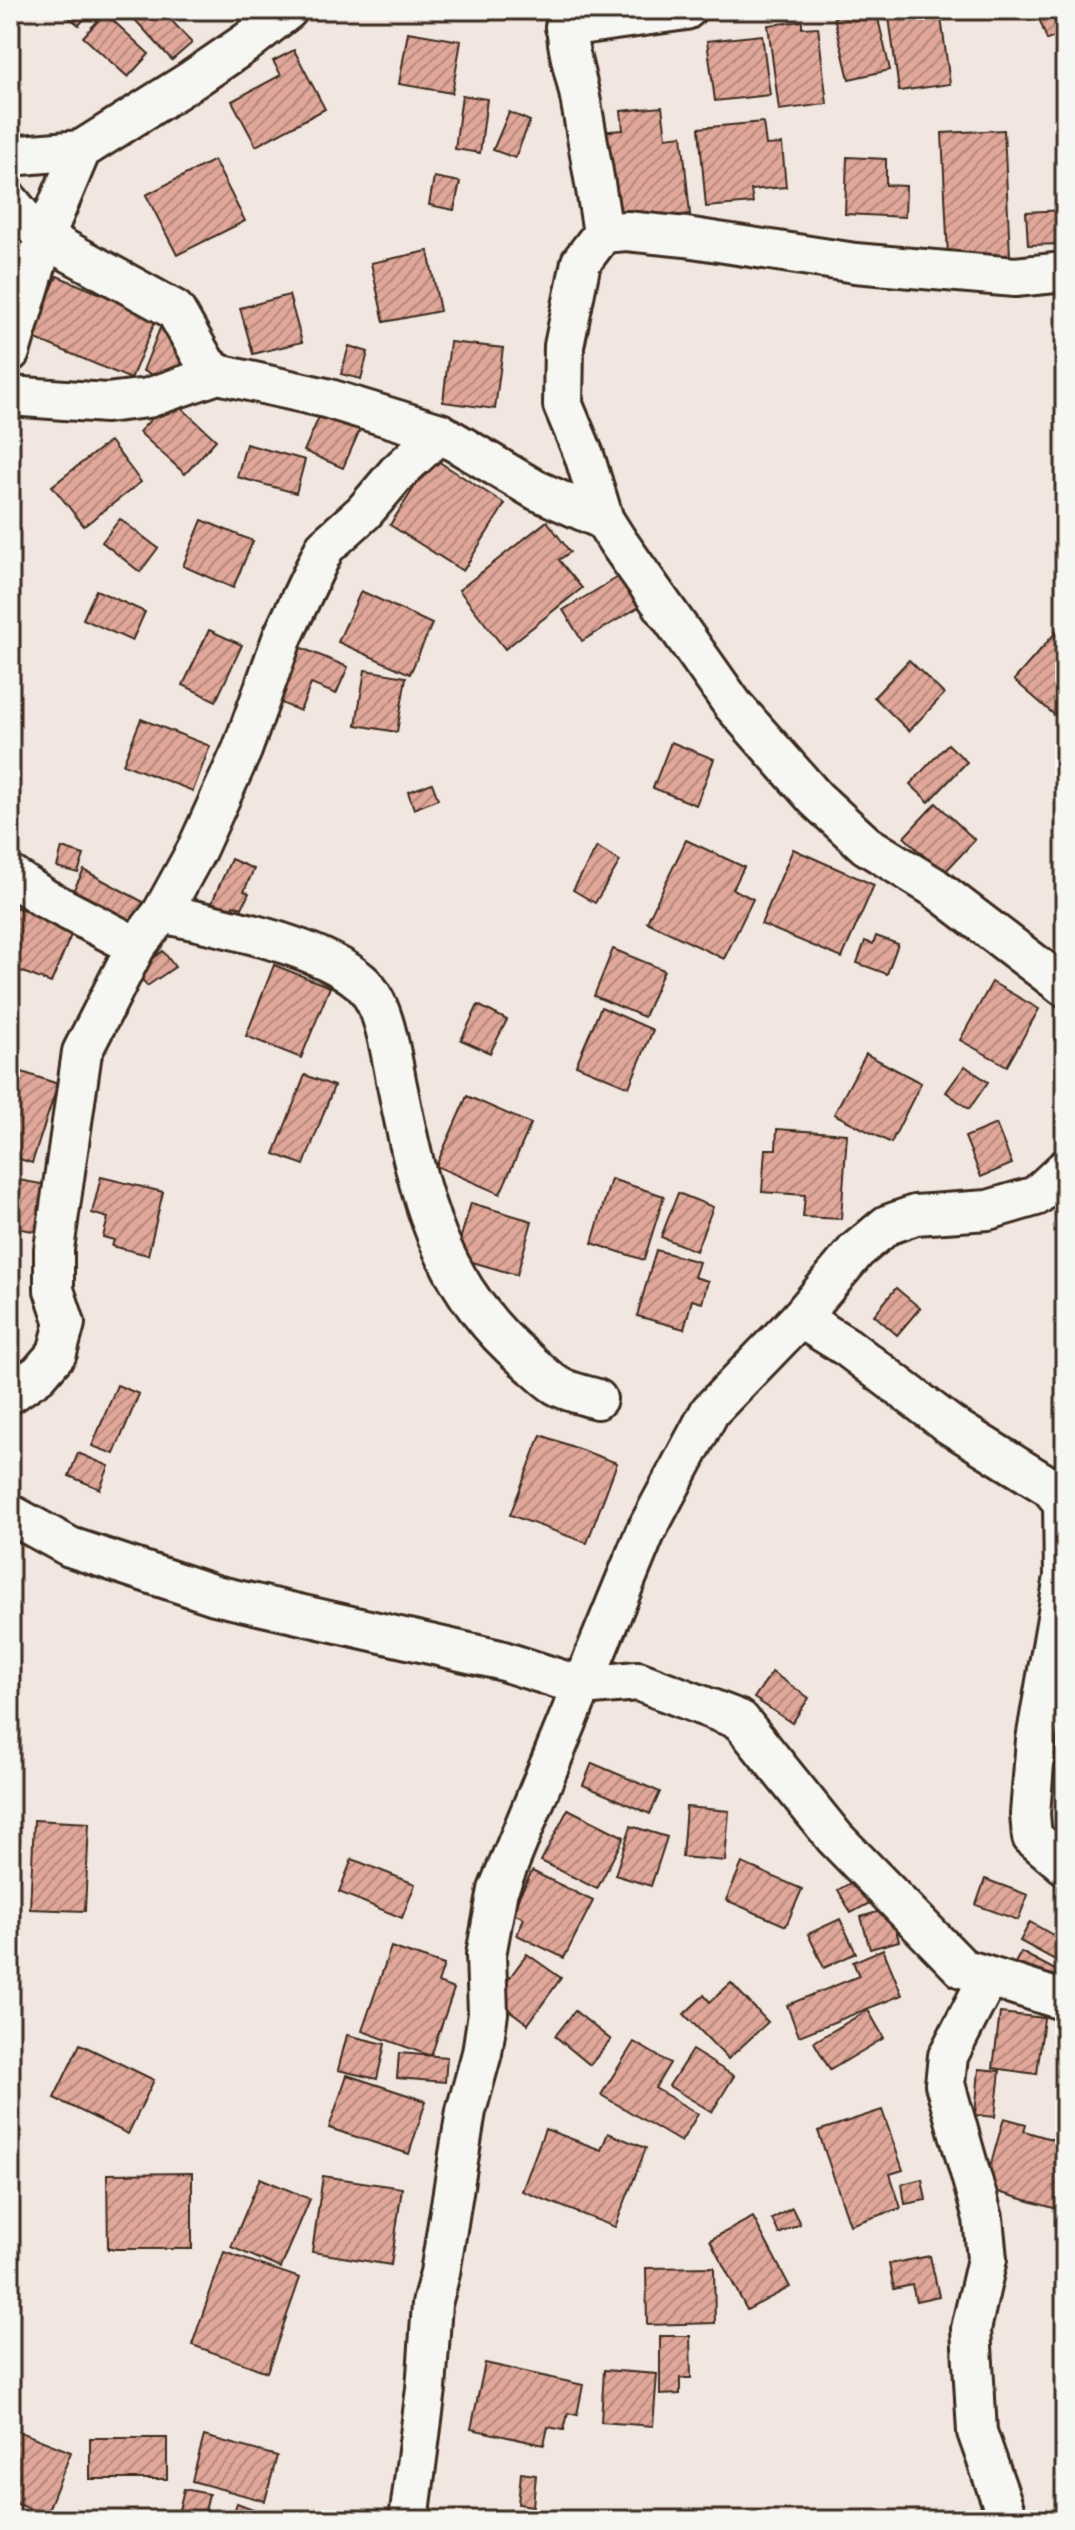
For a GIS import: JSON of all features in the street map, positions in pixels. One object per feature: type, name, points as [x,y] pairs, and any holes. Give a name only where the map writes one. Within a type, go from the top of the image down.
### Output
[{"type":"street","points":[[10,156],[81,150],[203,73],[288,10]]},
{"type":"street","points":[[686,10],[567,18],[603,233],[581,262],[564,346],[563,405],[584,455],[604,520],[733,705],[816,799],[866,845],[934,887],[1065,987]]},
{"type":"street","points":[[10,352],[45,236],[81,150]]},
{"type":"street","points":[[10,202],[45,236],[175,310],[206,364],[218,374],[326,398],[440,433],[536,490],[604,520]]},
{"type":"street","points":[[603,233],[626,231],[686,237],[855,263],[986,275],[1015,277],[1065,272]]},
{"type":"street","points":[[10,396],[106,403],[148,398],[218,374]]},
{"type":"street","points":[[10,1394],[39,1374],[57,1353],[65,1323],[54,1290],[54,1249],[82,1052],[136,946],[162,913],[196,851],[242,750],[283,636],[325,547],[364,512],[397,473],[440,433]]},
{"type":"street","points":[[10,875],[44,898],[136,946]]},
{"type":"street","points":[[162,913],[239,930],[299,950],[340,968],[363,984],[376,1002],[388,1040],[423,1200],[459,1284],[501,1338],[557,1386],[597,1399]]},
{"type":"street","points":[[409,2520],[426,2389],[432,2304],[440,2273],[466,2111],[482,2053],[488,2013],[486,1955],[498,1890],[645,1533],[710,1411],[800,1318],[856,1251],[887,1225],[915,1215],[988,1210],[1036,1196],[1065,1169]]},
{"type":"street","points":[[800,1318],[847,1347],[950,1425],[1050,1487],[1064,1500],[1064,1577],[1036,1740],[1030,1814],[1032,1837],[1065,1865]]},
{"type":"street","points":[[10,1514],[70,1547],[215,1595],[500,1660],[581,1686],[638,1681],[740,1720],[835,1838],[962,1968],[1065,2001]]},
{"type":"street","points":[[988,1978],[948,2056],[945,2084],[983,2218],[987,2259],[971,2329],[977,2432],[1008,2520]]},
{"type":"building","points":[[60,10],[92,10],[79,25]]},
{"type":"building","points":[[126,10],[162,10],[192,43],[172,60]]},
{"type":"building","points":[[876,10],[890,70],[849,79],[834,17]]},
{"type":"building","points":[[888,10],[940,10],[950,84],[899,91]]},
{"type":"building","points":[[1036,10],[1064,10],[1065,33],[1047,40]]},
{"type":"building","points":[[105,13],[149,54],[128,77],[83,37]]},
{"type":"building","points":[[802,21],[802,28],[818,27],[827,104],[779,110],[768,25]]},
{"type":"building","points":[[408,32],[461,41],[452,93],[399,84]]},
{"type":"building","points":[[762,35],[770,95],[715,101],[707,41]]},
{"type":"building","points":[[294,50],[325,109],[256,146],[232,101],[281,75],[273,61]]},
{"type":"building","points":[[462,95],[487,99],[480,153],[455,149]]},
{"type":"building","points":[[662,107],[666,137],[682,135],[690,214],[607,223],[597,132],[623,130],[621,111]]},
{"type":"building","points":[[509,112],[530,121],[515,158],[493,150]]},
{"type":"building","points":[[763,122],[766,145],[782,144],[786,187],[751,190],[753,203],[706,207],[699,128]]},
{"type":"building","points":[[1004,130],[1010,255],[948,257],[942,133]]},
{"type":"building","points":[[847,157],[886,159],[886,185],[906,186],[905,217],[845,214]]},
{"type":"building","points":[[214,160],[245,221],[177,255],[146,195]]},
{"type":"building","points":[[434,177],[460,182],[454,210],[429,205]]},
{"type":"building","points":[[1065,210],[1065,244],[1028,245],[1026,212]]},
{"type":"building","points":[[428,251],[440,311],[384,322],[371,263]]},
{"type":"building","points":[[57,276],[157,317],[131,379],[31,337]]},
{"type":"building","points":[[289,295],[302,342],[253,354],[240,308]]},
{"type":"building","points":[[160,328],[191,340],[174,383],[143,371]]},
{"type":"building","points":[[450,342],[503,348],[495,409],[443,402]]},
{"type":"building","points":[[349,346],[368,352],[361,379],[341,374]]},
{"type":"building","points":[[171,398],[216,440],[185,474],[139,432]]},
{"type":"building","points":[[323,408],[362,425],[343,468],[304,451]]},
{"type":"building","points":[[110,441],[141,482],[84,526],[52,486]]},
{"type":"building","points":[[246,444],[305,460],[296,493],[237,477]]},
{"type":"building","points":[[433,458],[505,504],[463,571],[390,525]]},
{"type":"building","points":[[120,519],[158,548],[140,572],[102,542]]},
{"type":"building","points":[[202,520],[253,541],[233,588],[183,566]]},
{"type":"building","points":[[547,521],[570,552],[559,560],[582,588],[505,649],[459,590]]},
{"type":"building","points":[[620,576],[639,607],[582,641],[563,610]]},
{"type":"building","points":[[96,590],[145,612],[132,641],[83,619]]},
{"type":"building","points":[[361,591],[432,624],[410,674],[338,642]]},
{"type":"building","points":[[1062,625],[1065,627],[1065,724],[1014,680]]},
{"type":"building","points":[[209,630],[242,645],[216,701],[183,685]]},
{"type":"building","points":[[297,646],[348,667],[336,694],[311,684],[300,711],[274,700]]},
{"type":"building","points":[[909,660],[944,694],[909,731],[874,697]]},
{"type":"building","points":[[365,670],[406,677],[397,732],[356,725]]},
{"type":"building","points":[[141,719],[210,746],[193,791],[123,764]]},
{"type":"building","points":[[671,742],[714,759],[696,805],[653,788]]},
{"type":"building","points":[[948,744],[967,762],[929,802],[910,784]]},
{"type":"building","points":[[432,783],[438,799],[414,809],[408,792]]},
{"type":"building","points":[[936,803],[975,840],[943,874],[904,837]]},
{"type":"building","points":[[686,840],[744,867],[733,889],[753,899],[724,959],[647,922]]},
{"type":"building","points":[[597,847],[620,861],[595,903],[573,890]]},
{"type":"building","points":[[62,848],[84,855],[78,873],[57,867]]},
{"type":"building","points":[[793,849],[874,885],[842,958],[761,924]]},
{"type":"building","points":[[231,859],[254,869],[244,891],[249,893],[242,908],[233,905],[228,917],[209,909]]},
{"type":"building","points":[[84,870],[145,903],[129,932],[68,900]]},
{"type":"building","points":[[15,907],[73,930],[51,983],[10,967],[10,918]]},
{"type":"building","points":[[876,936],[898,944],[887,974],[857,963],[865,941],[873,944]]},
{"type":"building","points":[[613,949],[664,970],[644,1017],[594,996]]},
{"type":"building","points":[[163,951],[175,967],[147,986],[136,971]]},
{"type":"building","points":[[274,965],[330,987],[301,1058],[246,1036]]},
{"type":"building","points":[[992,982],[1039,1009],[1007,1066],[960,1040]]},
{"type":"building","points":[[478,1005],[507,1020],[490,1053],[461,1040]]},
{"type":"building","points":[[601,1007],[653,1030],[629,1087],[576,1065]]},
{"type":"building","points":[[866,1054],[921,1083],[891,1143],[834,1114]]},
{"type":"building","points":[[965,1066],[988,1082],[969,1109],[946,1092]]},
{"type":"building","points":[[10,1068],[58,1084],[32,1163],[10,1156]]},
{"type":"building","points":[[305,1075],[334,1086],[304,1165],[274,1154]]},
{"type":"building","points":[[467,1096],[531,1124],[500,1194],[436,1166]]},
{"type":"building","points":[[996,1124],[1012,1164],[981,1177],[965,1137]]},
{"type":"building","points":[[777,1129],[847,1134],[841,1219],[803,1217],[805,1195],[762,1192],[765,1149],[776,1149]]},
{"type":"building","points":[[101,1177],[163,1192],[148,1255],[112,1246],[114,1240],[103,1237],[108,1218],[92,1213]]},
{"type":"building","points":[[13,1179],[47,1185],[39,1232],[10,1227]]},
{"type":"building","points":[[611,1179],[664,1196],[644,1260],[592,1243]]},
{"type":"building","points":[[678,1193],[713,1207],[696,1251],[661,1237]]},
{"type":"building","points":[[471,1203],[532,1221],[517,1275],[455,1257]]},
{"type":"building","points":[[656,1250],[699,1262],[694,1277],[708,1281],[702,1303],[692,1300],[684,1329],[637,1316]]},
{"type":"building","points":[[896,1288],[920,1308],[897,1335],[874,1315]]},
{"type":"building","points":[[117,1385],[139,1394],[114,1454],[92,1446]]},
{"type":"building","points":[[541,1435],[617,1463],[587,1543],[510,1515]]},
{"type":"building","points":[[78,1453],[109,1466],[100,1489],[69,1476]]},
{"type":"building","points":[[772,1672],[809,1698],[792,1723],[754,1698]]},
{"type":"building","points":[[592,1763],[660,1792],[650,1814],[583,1785]]},
{"type":"building","points":[[686,1807],[729,1811],[725,1861],[682,1857]]},
{"type":"building","points":[[568,1809],[624,1837],[597,1889],[541,1861]]},
{"type":"building","points":[[34,1820],[89,1823],[85,1911],[30,1909]]},
{"type":"building","points":[[631,1826],[667,1837],[651,1886],[615,1875]]},
{"type":"building","points":[[352,1859],[415,1884],[402,1918],[339,1892]]},
{"type":"building","points":[[742,1863],[802,1889],[786,1926],[726,1900]]},
{"type":"building","points":[[532,1871],[593,1901],[564,1958],[517,1935],[524,1918],[511,1912]]},
{"type":"building","points":[[863,1876],[877,1899],[851,1913],[838,1890]]},
{"type":"building","points":[[985,1879],[1028,1895],[1018,1920],[976,1905]]},
{"type":"building","points":[[890,1908],[899,1941],[870,1949],[861,1917]]},
{"type":"building","points":[[840,1919],[856,1953],[824,1968],[808,1934]]},
{"type":"building","points":[[1030,1922],[1065,1942],[1055,1960],[1020,1941]]},
{"type":"building","points":[[391,1947],[444,1965],[438,1983],[454,1989],[431,2056],[362,2031]]},
{"type":"building","points":[[883,1949],[902,1995],[799,2036],[787,2005],[859,1976],[853,1962]]},
{"type":"building","points":[[1021,1952],[1057,1971],[1047,1991],[1010,1972]]},
{"type":"building","points":[[527,1954],[561,1978],[528,2024],[494,1999]]},
{"type":"building","points":[[731,1983],[768,2022],[728,2059],[684,2014],[704,1995],[710,2002]]},
{"type":"building","points":[[868,2010],[884,2038],[830,2070],[814,2042]]},
{"type":"building","points":[[575,2011],[611,2040],[590,2065],[555,2036]]},
{"type":"building","points":[[1000,2013],[1044,2018],[1037,2074],[993,2068]]},
{"type":"building","points":[[347,2035],[385,2044],[377,2079],[338,2070]]},
{"type":"building","points":[[634,2042],[670,2063],[655,2088],[698,2114],[681,2142],[601,2095]]},
{"type":"building","points":[[80,2044],[154,2080],[128,2134],[54,2098]]},
{"type":"building","points":[[692,2050],[734,2076],[712,2112],[669,2086]]},
{"type":"building","points":[[399,2053],[447,2057],[445,2082],[397,2078]]},
{"type":"building","points":[[979,2069],[1000,2071],[995,2117],[975,2115]]},
{"type":"building","points":[[347,2075],[426,2101],[409,2154],[329,2128]]},
{"type":"building","points":[[882,2110],[903,2170],[890,2174],[901,2208],[850,2225],[818,2131]]},
{"type":"building","points":[[1004,2118],[1026,2124],[1024,2131],[1065,2143],[1065,2181],[1057,2209],[984,2188]]},
{"type":"building","points":[[545,2129],[601,2150],[608,2133],[646,2148],[615,2227],[522,2191]]},
{"type":"building","points":[[192,2173],[192,2249],[108,2249],[107,2174]]},
{"type":"building","points":[[323,2176],[402,2188],[391,2265],[312,2252]]},
{"type":"building","points":[[260,2178],[310,2199],[281,2268],[231,2247]]},
{"type":"building","points":[[922,2179],[926,2200],[905,2204],[902,2184]]},
{"type":"building","points":[[792,2208],[800,2224],[779,2234],[772,2219]]},
{"type":"building","points":[[753,2217],[790,2287],[747,2310],[710,2240]]},
{"type":"building","points":[[224,2252],[300,2278],[267,2372],[192,2345]]},
{"type":"building","points":[[930,2256],[939,2296],[916,2301],[912,2285],[894,2289],[889,2264]]},
{"type":"building","points":[[714,2267],[715,2323],[647,2325],[646,2268]]},
{"type":"building","points":[[660,2336],[690,2336],[691,2378],[680,2378],[680,2394],[660,2395]]},
{"type":"building","points":[[485,2363],[583,2385],[577,2415],[568,2413],[564,2430],[548,2427],[544,2445],[471,2429]]},
{"type":"building","points":[[604,2370],[657,2374],[653,2426],[601,2422]]},
{"type":"building","points":[[10,2428],[71,2452],[46,2515],[10,2501]]},
{"type":"building","points":[[204,2436],[277,2456],[265,2501],[192,2481]]},
{"type":"building","points":[[90,2438],[167,2438],[167,2479],[90,2479]]},
{"type":"building","points":[[521,2473],[536,2475],[533,2506],[518,2504]]},
{"type":"building","points":[[184,2489],[209,2494],[203,2520],[178,2514]]},
{"type":"building","points":[[237,2503],[269,2515],[267,2520],[231,2520]]}]
